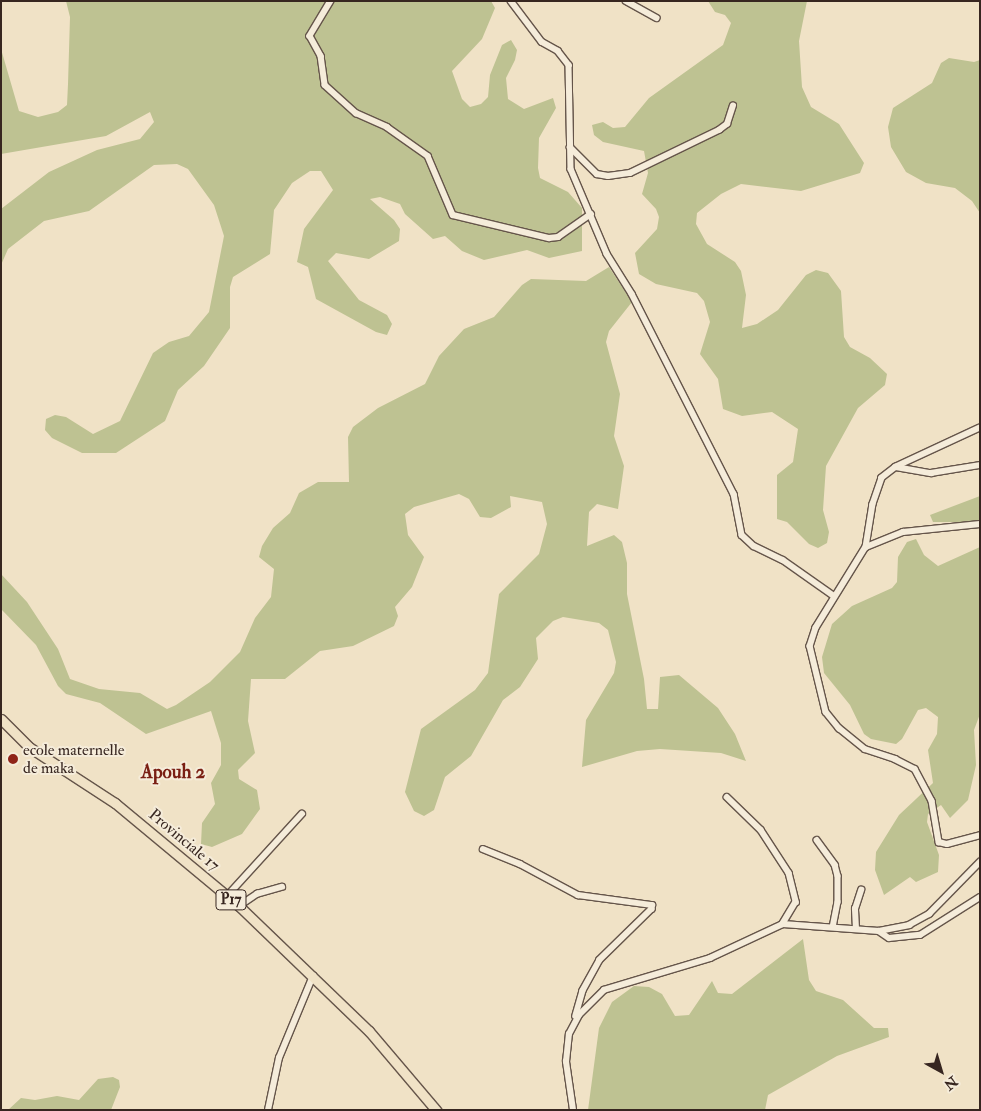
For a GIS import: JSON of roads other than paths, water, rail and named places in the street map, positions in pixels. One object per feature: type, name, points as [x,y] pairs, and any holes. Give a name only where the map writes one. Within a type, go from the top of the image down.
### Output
[{"type":"main road","name":"Provinciale 17","points":[[1,719],[29,747],[115,803],[227,896],[313,976],[407,1072],[436,1110]]},
{"type":"street","points":[[331,1],[310,37],[321,56],[325,86],[356,113],[387,127],[428,156],[453,215],[550,238],[558,237],[591,214]]},
{"type":"street","points":[[512,1],[542,42],[558,51],[569,65],[571,169],[606,254],[632,294],[734,494],[742,535],[754,546],[783,560],[834,596]]},
{"type":"street","points":[[626,1],[657,18]]},
{"type":"street","points":[[570,146],[597,174],[630,173],[719,130],[727,124],[733,106]]},
{"type":"street","points":[[980,428],[896,467],[878,485],[866,547],[834,596],[812,635],[810,646],[826,712],[839,728],[865,750],[895,758],[916,769],[932,801],[939,842],[947,844],[980,835]]},
{"type":"street","points":[[896,467],[931,473],[980,465]]},
{"type":"street","points":[[866,547],[903,532],[980,524]]},
{"type":"street","points":[[727,798],[761,830],[789,873],[796,902],[783,924]]},
{"type":"street","points":[[227,896],[302,814]]},
{"type":"street","points":[[817,840],[835,865],[838,876],[838,902],[833,927]]},
{"type":"street","points":[[483,849],[520,864],[578,896],[652,906],[652,909],[608,951],[592,972],[583,990],[566,1052],[573,1110]]},
{"type":"street","points":[[575,1020],[594,996],[609,987],[710,958],[783,924],[879,931],[901,928],[923,918],[980,862]]},
{"type":"street","points":[[238,906],[257,894],[282,887]]},
{"type":"street","points":[[856,929],[855,909],[861,890]]},
{"type":"street","points":[[879,931],[889,938],[920,935],[980,897]]},
{"type":"street","points":[[268,1110],[279,1058],[313,976]]},
{"type":"place","name":"ecole maternelle de maka","points":[[13,759]]},
{"type":"district","name":"Apouh 2","points":[[173,773]]}]
